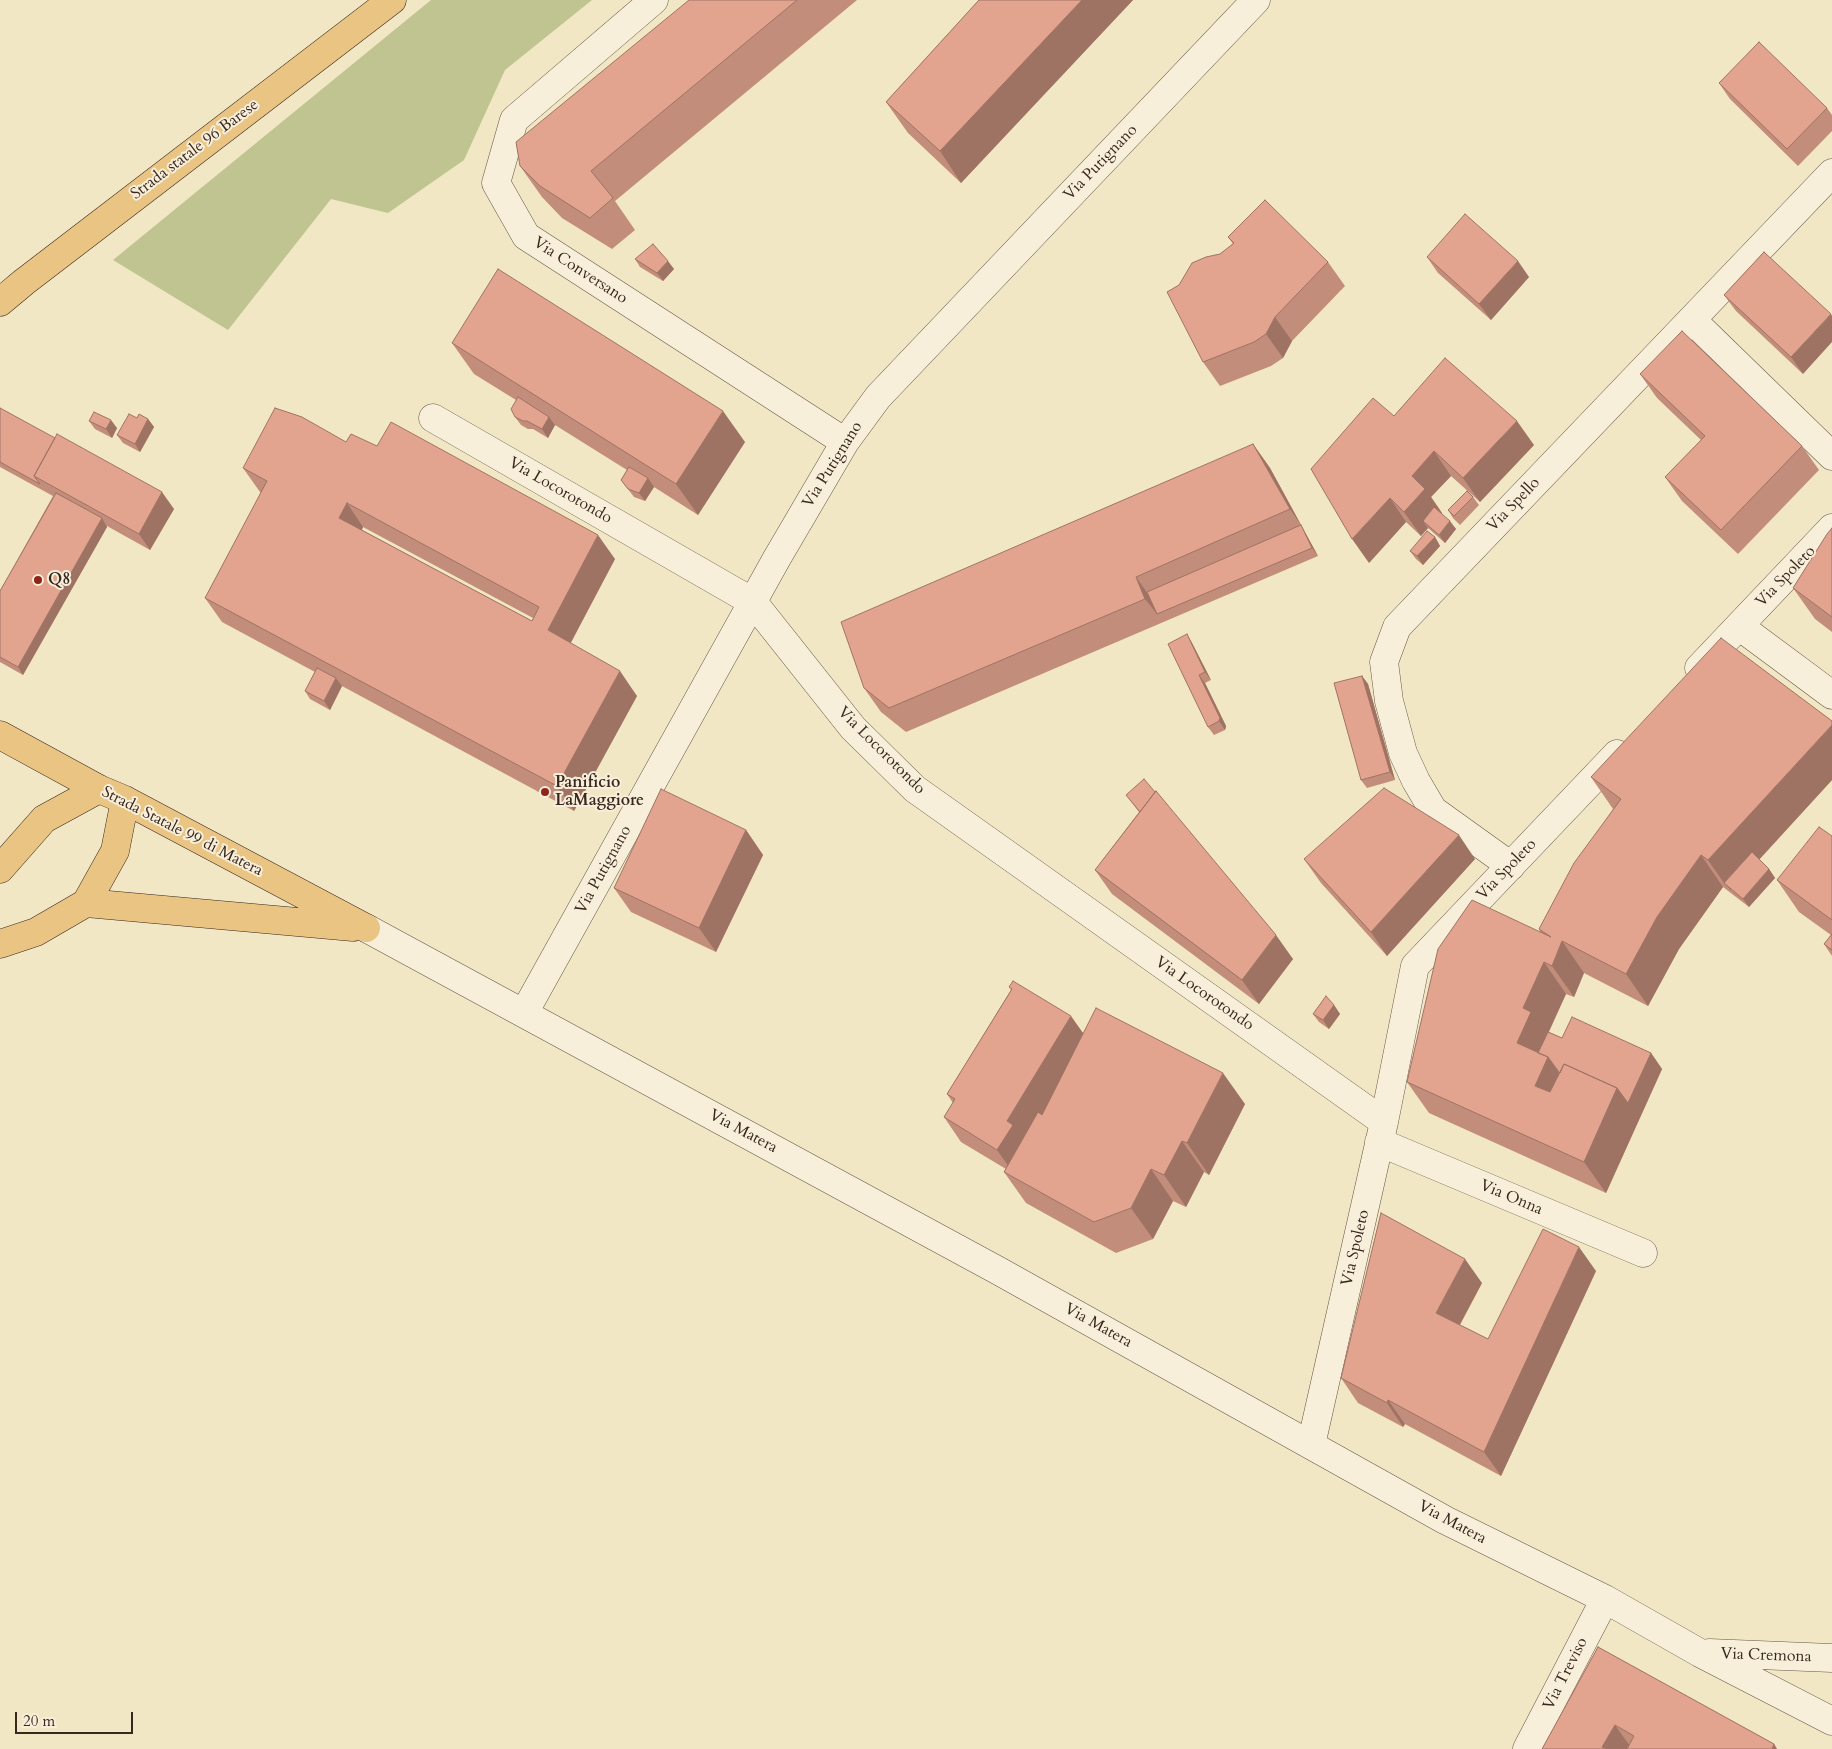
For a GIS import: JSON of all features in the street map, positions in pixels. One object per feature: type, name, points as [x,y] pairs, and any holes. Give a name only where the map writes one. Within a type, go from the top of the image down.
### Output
[{"type":"main road","name":"Strada statale 96 Barese","points":[[0,302],[392,0]]},
{"type":"main road","name":"Strada Statale 99 di Matera","points":[[0,735],[99,789],[125,800],[366,928]]},
{"type":"main road","points":[[0,865],[44,820],[99,789]]},
{"type":"main road","points":[[0,944],[36,932],[86,903],[115,851],[125,800]]},
{"type":"main road","points":[[86,903],[366,928]]},
{"type":"street","name":"Via Conversano","points":[[654,0],[514,120],[496,183],[526,236],[845,442]]},
{"type":"street","name":"Via Putignano","points":[[524,1013],[753,602],[845,442],[878,397],[1256,0]]},
{"type":"street","name":"Via Spello","points":[[1511,866],[1433,810],[1416,781],[1403,753],[1389,701],[1384,662],[1397,627],[1832,173]]},
{"type":"street","points":[[1692,320],[1832,456]]},
{"type":"street","name":"Via Locorotondo","points":[[433,418],[753,602],[853,728],[915,789],[1382,1132]]},
{"type":"street","name":"Via Spoleto","points":[[1685,682],[1832,528]]},
{"type":"street","points":[[1739,626],[1832,695]]},
{"type":"street","name":"Via Spoleto","points":[[1311,1445],[1382,1132],[1415,966],[1631,739]]},
{"type":"street","name":"Via Matera","points":[[366,928],[997,1270],[1445,1520],[1605,1599],[1700,1653],[1832,1722]]},
{"type":"street","name":"Via Onna","points":[[1382,1132],[1643,1253]]},
{"type":"street","name":"Via Treviso","points":[[1527,1749],[1605,1599]]},
{"type":"street","name":"Via Cremona","points":[[1700,1653],[1832,1658]]},
{"type":"green space","points":[[431,0],[592,0],[505,70],[464,160],[388,213],[331,199],[228,330],[113,260]]},
{"type":"building","points":[[689,0],[797,0],[591,171],[613,198],[590,218],[540,186],[520,166],[516,142]]},
{"type":"building","points":[[979,0],[1082,0],[940,151],[886,102]]},
{"type":"building","points":[[1759,42],[1827,108],[1787,149],[1719,83]]},
{"type":"building","points":[[1265,200],[1328,262],[1275,317],[1266,334],[1254,342],[1203,362],[1167,292],[1179,285],[1192,263],[1220,254],[1234,243],[1228,237]]},
{"type":"building","points":[[1465,214],[1518,261],[1479,304],[1427,257]]},
{"type":"building","points":[[653,244],[668,261],[657,273],[635,259]]},
{"type":"building","points":[[1764,252],[1831,314],[1791,357],[1724,295]]},
{"type":"building","points":[[498,269],[723,411],[676,484],[452,343]]},
{"type":"building","points":[[1682,331],[1802,446],[1721,530],[1665,477],[1705,436],[1640,374]]},
{"type":"building","points":[[1445,358],[1517,421],[1463,478],[1434,451],[1412,476],[1425,489],[1404,512],[1390,498],[1352,539],[1311,469],[1373,398],[1394,416]]},
{"type":"building","points":[[518,397],[549,417],[542,429],[515,417],[511,409]]},
{"type":"building","points":[[0,408],[55,438],[34,476],[40,484],[0,462]]},
{"type":"building","points":[[275,408],[302,417],[346,442],[351,434],[377,446],[391,422],[598,535],[548,630],[620,671],[557,786],[205,598],[267,481],[243,468]],"holes":[[[347,503],[539,607],[532,621],[339,518]]]},
{"type":"building","points":[[94,412],[111,420],[106,429],[89,421]]},
{"type":"building","points":[[129,414],[137,418],[139,414],[148,419],[135,444],[117,435]]},
{"type":"building","points":[[57,434],[162,492],[139,534],[34,476]]},
{"type":"building","points":[[1253,444],[1290,509],[1136,577],[1145,599],[889,708],[864,688],[841,622]]},
{"type":"building","points":[[629,467],[648,478],[639,493],[628,489],[621,480]]},
{"type":"building","points":[[1467,491],[1473,497],[1454,516],[1448,510]]},
{"type":"building","points":[[56,493],[102,518],[18,667],[0,657],[0,591]]},
{"type":"building","points":[[1434,507],[1450,521],[1439,535],[1423,521]]},
{"type":"building","points":[[1301,525],[1312,548],[1157,614],[1147,592]]},
{"type":"building","points":[[1832,528],[1832,617],[1793,588]]},
{"type":"building","points":[[1427,531],[1435,537],[1417,556],[1410,551]]},
{"type":"building","points":[[1187,634],[1205,672],[1199,675],[1220,718],[1219,721],[1208,727],[1168,644]]},
{"type":"building","points":[[1721,638],[1832,721],[1832,725],[1708,860],[1701,855],[1657,917],[1626,974],[1562,941],[1552,966],[1544,962],[1523,1008],[1531,1012],[1517,1043],[1548,1057],[1535,1086],[1550,1092],[1564,1064],[1617,1088],[1584,1162],[1407,1082],[1438,949],[1472,900],[1551,937],[1539,929],[1574,863],[1621,799],[1591,777]]},
{"type":"building","points":[[317,668],[336,678],[324,701],[305,691]]},
{"type":"building","points":[[1362,676],[1390,772],[1361,780],[1334,683]]},
{"type":"building","points":[[1144,779],[1155,792],[1140,812],[1126,795]]},
{"type":"building","points":[[1384,788],[1459,835],[1371,932],[1304,859]]},
{"type":"building","points":[[661,789],[746,830],[699,928],[614,888]]},
{"type":"building","points":[[1156,791],[1276,935],[1242,980],[1095,870]]},
{"type":"building","points":[[1819,827],[1832,836],[1832,920],[1777,880]]},
{"type":"building","points":[[1752,852],[1769,869],[1743,899],[1724,883]]},
{"type":"building","points":[[1832,934],[1832,950],[1824,944]]},
{"type":"building","points":[[1013,981],[1071,1016],[1007,1121],[1013,1125],[997,1150],[944,1117],[955,1099],[947,1094],[1012,989],[1009,987]]},
{"type":"building","points":[[1326,996],[1334,1005],[1323,1020],[1313,1014]]},
{"type":"building","points":[[1096,1008],[1223,1073],[1187,1143],[1182,1141],[1164,1175],[1151,1169],[1131,1208],[1094,1222],[1004,1172],[1038,1112],[1042,1115]]},
{"type":"building","points":[[1572,1017],[1651,1053],[1628,1103],[1617,1088],[1564,1064],[1560,1073],[1548,1057],[1538,1053],[1548,1032],[1562,1038]]},
{"type":"building","points":[[1381,1213],[1465,1259],[1436,1313],[1488,1339],[1543,1229],[1579,1247],[1484,1452],[1388,1400],[1387,1403],[1341,1378]]},
{"type":"building","points":[[1598,1647],[1774,1744],[1772,1749],[1627,1749],[1634,1736],[1615,1725],[1602,1747],[1607,1749],[1542,1749]]},
{"type":"place","name":"Q8","points":[[38,580]]},
{"type":"place","name":"Panificio LaMaggiore","points":[[545,792]]}]
